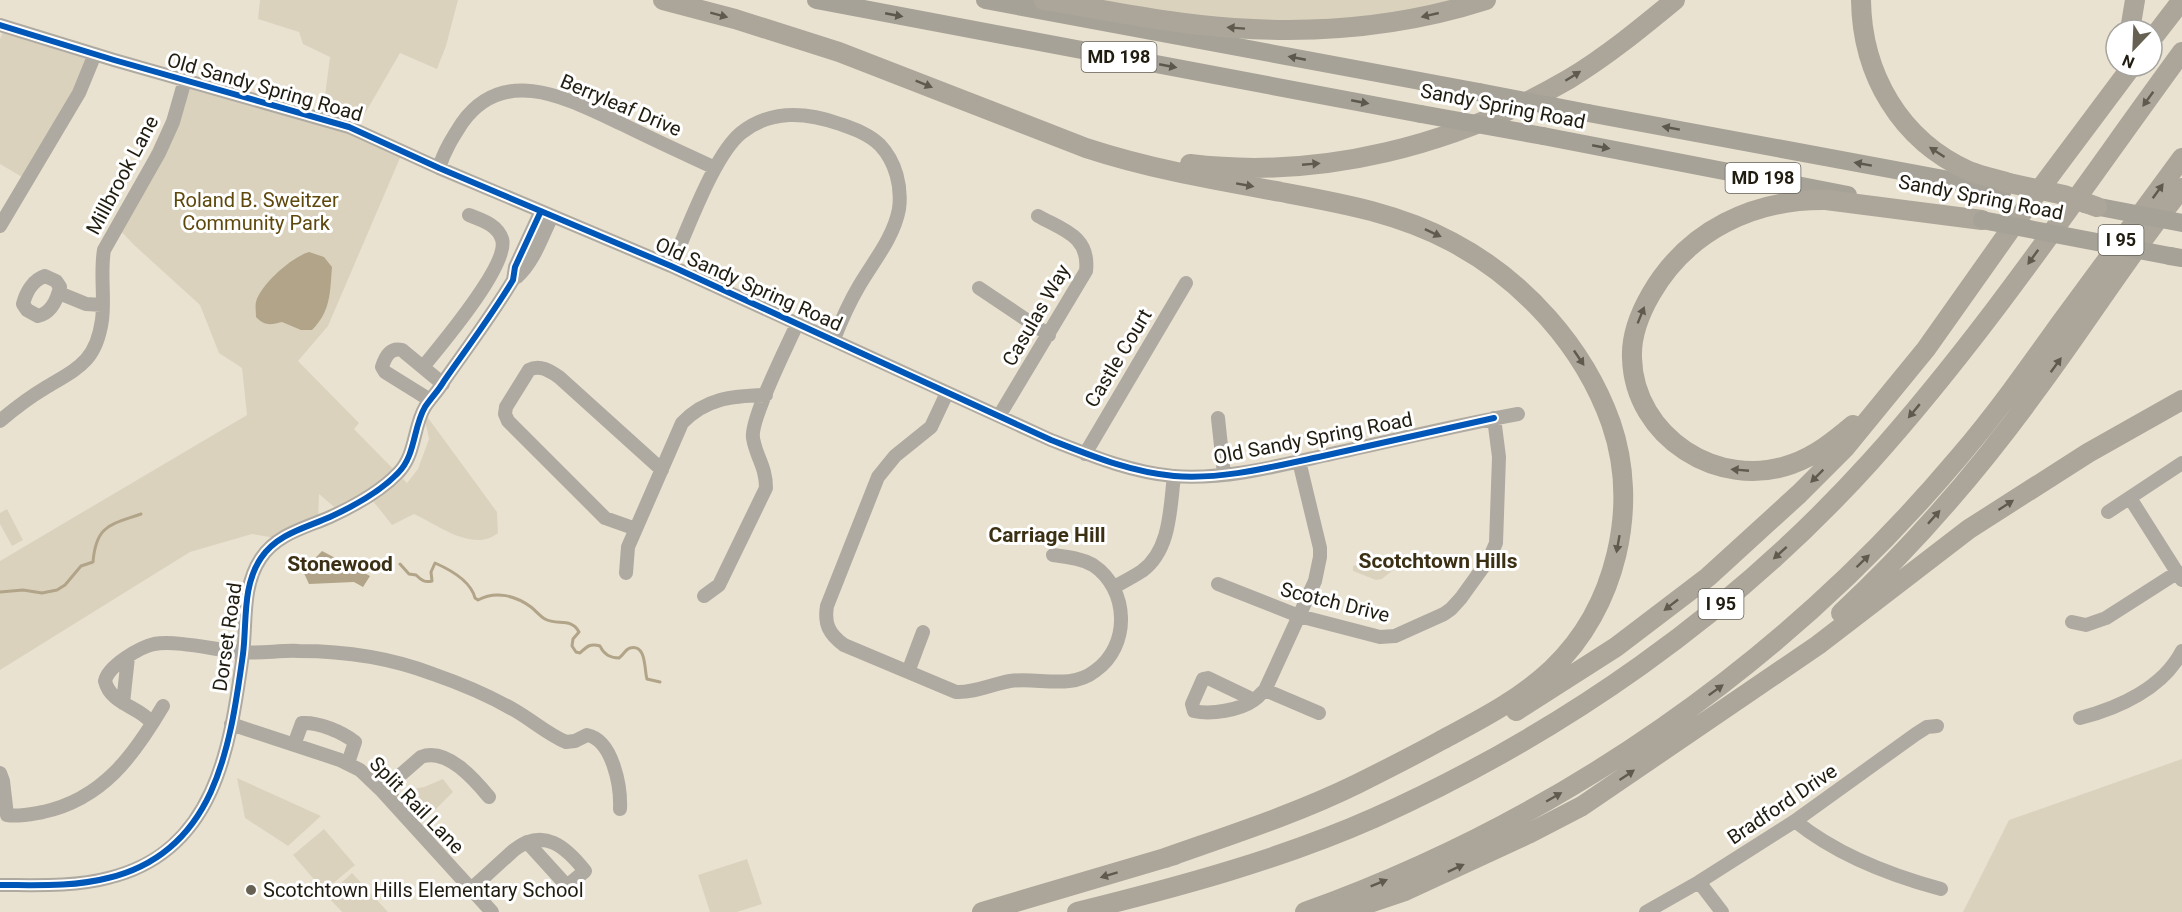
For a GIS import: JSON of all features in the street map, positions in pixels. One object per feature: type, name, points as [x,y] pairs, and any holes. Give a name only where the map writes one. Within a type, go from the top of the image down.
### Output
[{"type":"highway","points":[[663,0],[735,19],[838,52],[1086,148],[1154,169],[1337,202],[1406,221],[1452,242],[1474,255],[1508,281],[1538,307],[1584,366],[1606,409],[1619,456],[1623,508],[1616,555],[1599,605],[1587,625],[1554,667],[1507,704],[1355,785],[1239,832],[1165,858]]},
{"type":"highway","points":[[1044,0],[1207,25],[1274,30],[1324,30],[1423,16],[1486,0]]},
{"type":"highway","points":[[1047,133],[1119,153],[1195,165],[1286,167],[1371,156],[1460,131],[1527,101],[1570,78],[1609,53],[1675,0]]},
{"type":"highway","points":[[1861,0],[1861,22],[1865,46],[1874,74],[1890,103],[1906,124],[1928,146],[1970,171],[2006,186],[2064,195],[2097,207]]},
{"type":"highway","points":[[2132,18],[2135,0]]},
{"type":"highway","points":[[2164,23],[2182,0]]},
{"type":"highway","name":"I 95","points":[[1077,912],[1172,888],[1250,864],[1372,819],[1491,761],[1542,731],[1606,690],[1681,636],[1781,551],[1854,479],[1907,420],[1959,356],[2182,52]]},
{"type":"highway","points":[[2025,209],[2109,78]]},
{"type":"highway","points":[[982,912],[1297,817],[1358,792],[1413,767],[1527,705],[1616,647],[1708,576],[1799,494],[1845,448],[1926,349],[2025,209],[2123,78]]},
{"type":"highway","name":"I 95","points":[[1305,912],[1399,875],[1520,817],[1575,785],[1671,723],[1777,641],[1876,549],[1960,456],[2004,400],[2182,158]]},
{"type":"highway","points":[[1703,724],[1820,632],[1894,561],[1939,513],[2036,393],[2182,188]]},
{"type":"highway","points":[[1972,283],[1856,423],[1812,455],[1790,465],[1745,472],[1724,469],[1707,463],[1689,454],[1660,431],[1640,396],[1632,358],[1636,328],[1647,300],[1658,282],[1688,247],[1723,223],[1764,207],[1804,200],[1844,202],[1982,220]]},
{"type":"highway","points":[[1343,912],[1405,891],[1528,834],[1582,806],[1818,645],[1978,522],[2088,453],[2182,400]]},
{"type":"main road","name":"Sandy Spring Road","points":[[816,0],[2176,257]]},
{"type":"main road","name":"Sandy Spring Road","points":[[985,0],[1588,113],[2006,186]]},
{"type":"main road","points":[[2097,207],[2182,223]]},
{"type":"street","name":"Old Sandy Spring Road","points":[[0,26],[349,127],[439,168],[671,266],[834,339],[946,393],[1085,453],[1128,468],[1174,476],[1224,474],[1299,461],[1518,414]]},
{"type":"street","points":[[0,226],[79,93],[95,54]]},
{"type":"street","name":"Millbrook Lane","points":[[0,421],[44,388],[73,372],[86,361],[98,341],[103,316],[103,257],[107,243],[159,153],[173,122],[185,80]]},
{"type":"street","name":"Berryleaf Drive","points":[[439,168],[455,133],[480,103],[502,93],[530,90],[570,101],[715,168]]},
{"type":"street","points":[[671,266],[715,168],[724,152],[741,134],[764,120],[782,115],[806,115],[828,120],[863,133],[882,148],[893,165],[900,198],[889,237],[849,303],[834,339]]},
{"type":"street","name":"Dorset Road","points":[[0,885],[90,882],[122,874],[160,855],[184,834],[204,806],[221,768],[231,724],[243,652],[250,583],[255,567],[263,554],[280,539],[356,504],[398,474],[407,459],[420,418],[430,400],[513,280],[516,267],[547,213]]},
{"type":"street","points":[[423,367],[461,319],[493,271],[502,251],[502,239],[490,224],[469,215]]},
{"type":"street","name":"Casulas Way","points":[[999,416],[1086,271],[1085,250],[1077,238],[1038,216]]},
{"type":"street","points":[[493,271],[513,280]]},
{"type":"street","name":"Castle Court","points":[[1085,453],[1186,283]]},
{"type":"street","points":[[979,288],[1049,335]]},
{"type":"street","points":[[59,293],[78,302],[102,305]]},
{"type":"street","points":[[704,596],[719,585],[766,488],[766,473],[753,438],[755,418],[797,324]]},
{"type":"street","points":[[430,400],[385,372],[382,367],[391,350],[396,348],[406,353],[443,384]]},
{"type":"street","points":[[636,529],[605,518],[508,421],[505,414],[506,407],[529,370],[535,367],[543,368],[560,377],[662,470]]},
{"type":"street","points":[[946,393],[931,427],[895,456],[878,477],[830,597],[825,614],[827,627],[844,645],[949,690],[964,693],[1012,681],[1056,682],[1087,676],[1103,664],[1119,637],[1121,613],[1113,587],[1100,571],[1085,561],[1053,555]]},
{"type":"street","points":[[626,573],[628,547],[682,423],[694,410],[711,402],[730,397],[766,395]]},
{"type":"street","points":[[1218,418],[1224,474]]},
{"type":"street","name":"Scotch Drive","points":[[1218,584],[1299,616],[1373,636],[1391,638],[1451,609],[1489,559],[1497,535],[1499,457],[1494,418]]},
{"type":"street","points":[[1299,461],[1318,538],[1320,557],[1315,581],[1259,695],[1319,713]]},
{"type":"street","points":[[2108,512],[2182,463]]},
{"type":"street","points":[[1113,587],[1143,570],[1161,547],[1167,528],[1174,476]]},
{"type":"street","points":[[2072,622],[2086,625],[2106,618],[2180,576],[2130,498]]},
{"type":"street","points":[[908,672],[923,632]]},
{"type":"street","points":[[152,723],[145,715],[123,703],[110,692],[105,681],[112,668],[147,646],[160,643],[243,652]]},
{"type":"street","name":"Dorset Road","points":[[243,652],[314,651],[396,662],[434,674],[494,700],[566,742],[575,741],[587,735],[592,736],[602,744],[615,768],[620,790],[620,809]]},
{"type":"street","points":[[123,703],[128,657]]},
{"type":"street","points":[[2080,718],[2104,712],[2150,688],[2180,660]]},
{"type":"street","points":[[0,773],[3,781],[6,815],[29,814],[79,799],[106,781],[134,753],[163,706]]},
{"type":"street","points":[[294,745],[302,723],[310,723],[347,736],[355,742],[348,763]]},
{"type":"street","name":"Split Rail Lane","points":[[231,724],[348,763],[360,770],[382,791],[492,912]]},
{"type":"street","name":"Bradford Drive","points":[[1646,912],[1795,821],[1916,734],[1927,727],[1937,726]]},
{"type":"street","points":[[382,791],[422,757],[430,754],[454,763],[470,774],[489,797]]},
{"type":"street","points":[[1795,821],[1871,866],[1903,879],[1941,890]]},
{"type":"street","points":[[470,890],[514,850],[527,842],[547,840],[559,845],[571,853],[585,871],[567,886],[527,842]]},
{"type":"street","points":[[1698,882],[1722,912]]},
{"type":"green space","name":"Roland B. Sweitzer Community Park","points":[[260,0],[458,0],[446,46],[437,69],[400,53],[356,129],[403,151],[328,326],[298,361],[359,423],[354,429],[407,483],[418,469],[429,439],[423,411],[497,512],[498,533],[478,540],[467,539],[414,514],[392,525],[369,496],[340,512],[319,494],[318,522],[280,539],[252,534],[190,552],[0,670],[0,561],[247,415],[242,368],[219,353],[200,305],[116,226],[185,80],[322,119],[330,57],[303,44],[299,32],[258,19]]},
{"type":"green space","points":[[1044,0],[1486,0],[1324,30]]},
{"type":"green space","points":[[5,27],[95,54],[27,180],[0,164],[0,39]]},
{"type":"green space","points":[[7,509],[23,540],[12,546],[0,524],[0,513]]},
{"type":"green space","points":[[1408,554],[1408,558],[1382,579],[1376,580],[1353,571],[1353,566]]},
{"type":"green space","points":[[2182,759],[2182,912],[1963,912],[2009,820]]},
{"type":"green space","points":[[237,778],[321,816],[288,846],[245,818]]},
{"type":"green space","points":[[443,779],[453,792],[430,815],[414,800],[413,789]]},
{"type":"green space","points":[[324,829],[355,865],[324,891],[293,855]]},
{"type":"green space","points":[[747,859],[762,904],[737,912],[710,912],[698,875]]},
{"type":"green space","points":[[352,873],[388,912],[342,912],[327,896]]},
{"type":"shaded area","points":[[309,252],[324,257],[332,267],[331,285],[323,316],[312,330],[301,330],[282,322],[271,324],[262,322],[256,317],[256,302],[264,287],[286,265]]},
{"type":"shaded area","points":[[322,551],[370,576],[363,587],[354,582],[309,584],[303,571]]},
{"type":"waterway","points":[[0,592],[23,590],[42,593],[57,590],[65,585],[81,566],[93,562],[97,540],[106,528],[141,514]]},
{"type":"waterway","points":[[400,564],[409,574],[416,575],[427,582],[432,581],[431,572],[435,563],[460,577],[478,600],[492,595],[512,597],[531,607],[545,619],[568,623],[576,627],[579,632],[573,639],[572,646],[576,652],[580,653],[589,646],[597,645],[608,655],[619,658],[629,649],[635,648],[639,650],[644,659],[647,679],[660,682]]},
{"type":"waterway","points":[[395,791],[401,800]]},
{"type":"cycle path","points":[[0,25],[349,127],[439,168],[671,266],[1051,440],[1127,467],[1174,476],[1230,474],[1286,464],[1494,418]]},
{"type":"cycle path","points":[[0,885],[68,884],[108,878],[144,865],[173,845],[195,820],[211,791],[232,725],[243,654],[248,592],[261,558],[283,537],[339,513],[366,498],[391,480],[404,466],[425,407],[513,280],[515,267],[541,211]]},
{"type":"place","name":"Scotchtown Hills Elementary School","points":[[251,890]]},
{"type":"district","name":"Carriage Hill","points":[[1047,535]]},
{"type":"district","name":"Scotchtown Hills","points":[[1438,561]]},
{"type":"district","name":"Stonewood","points":[[340,564]]}]
